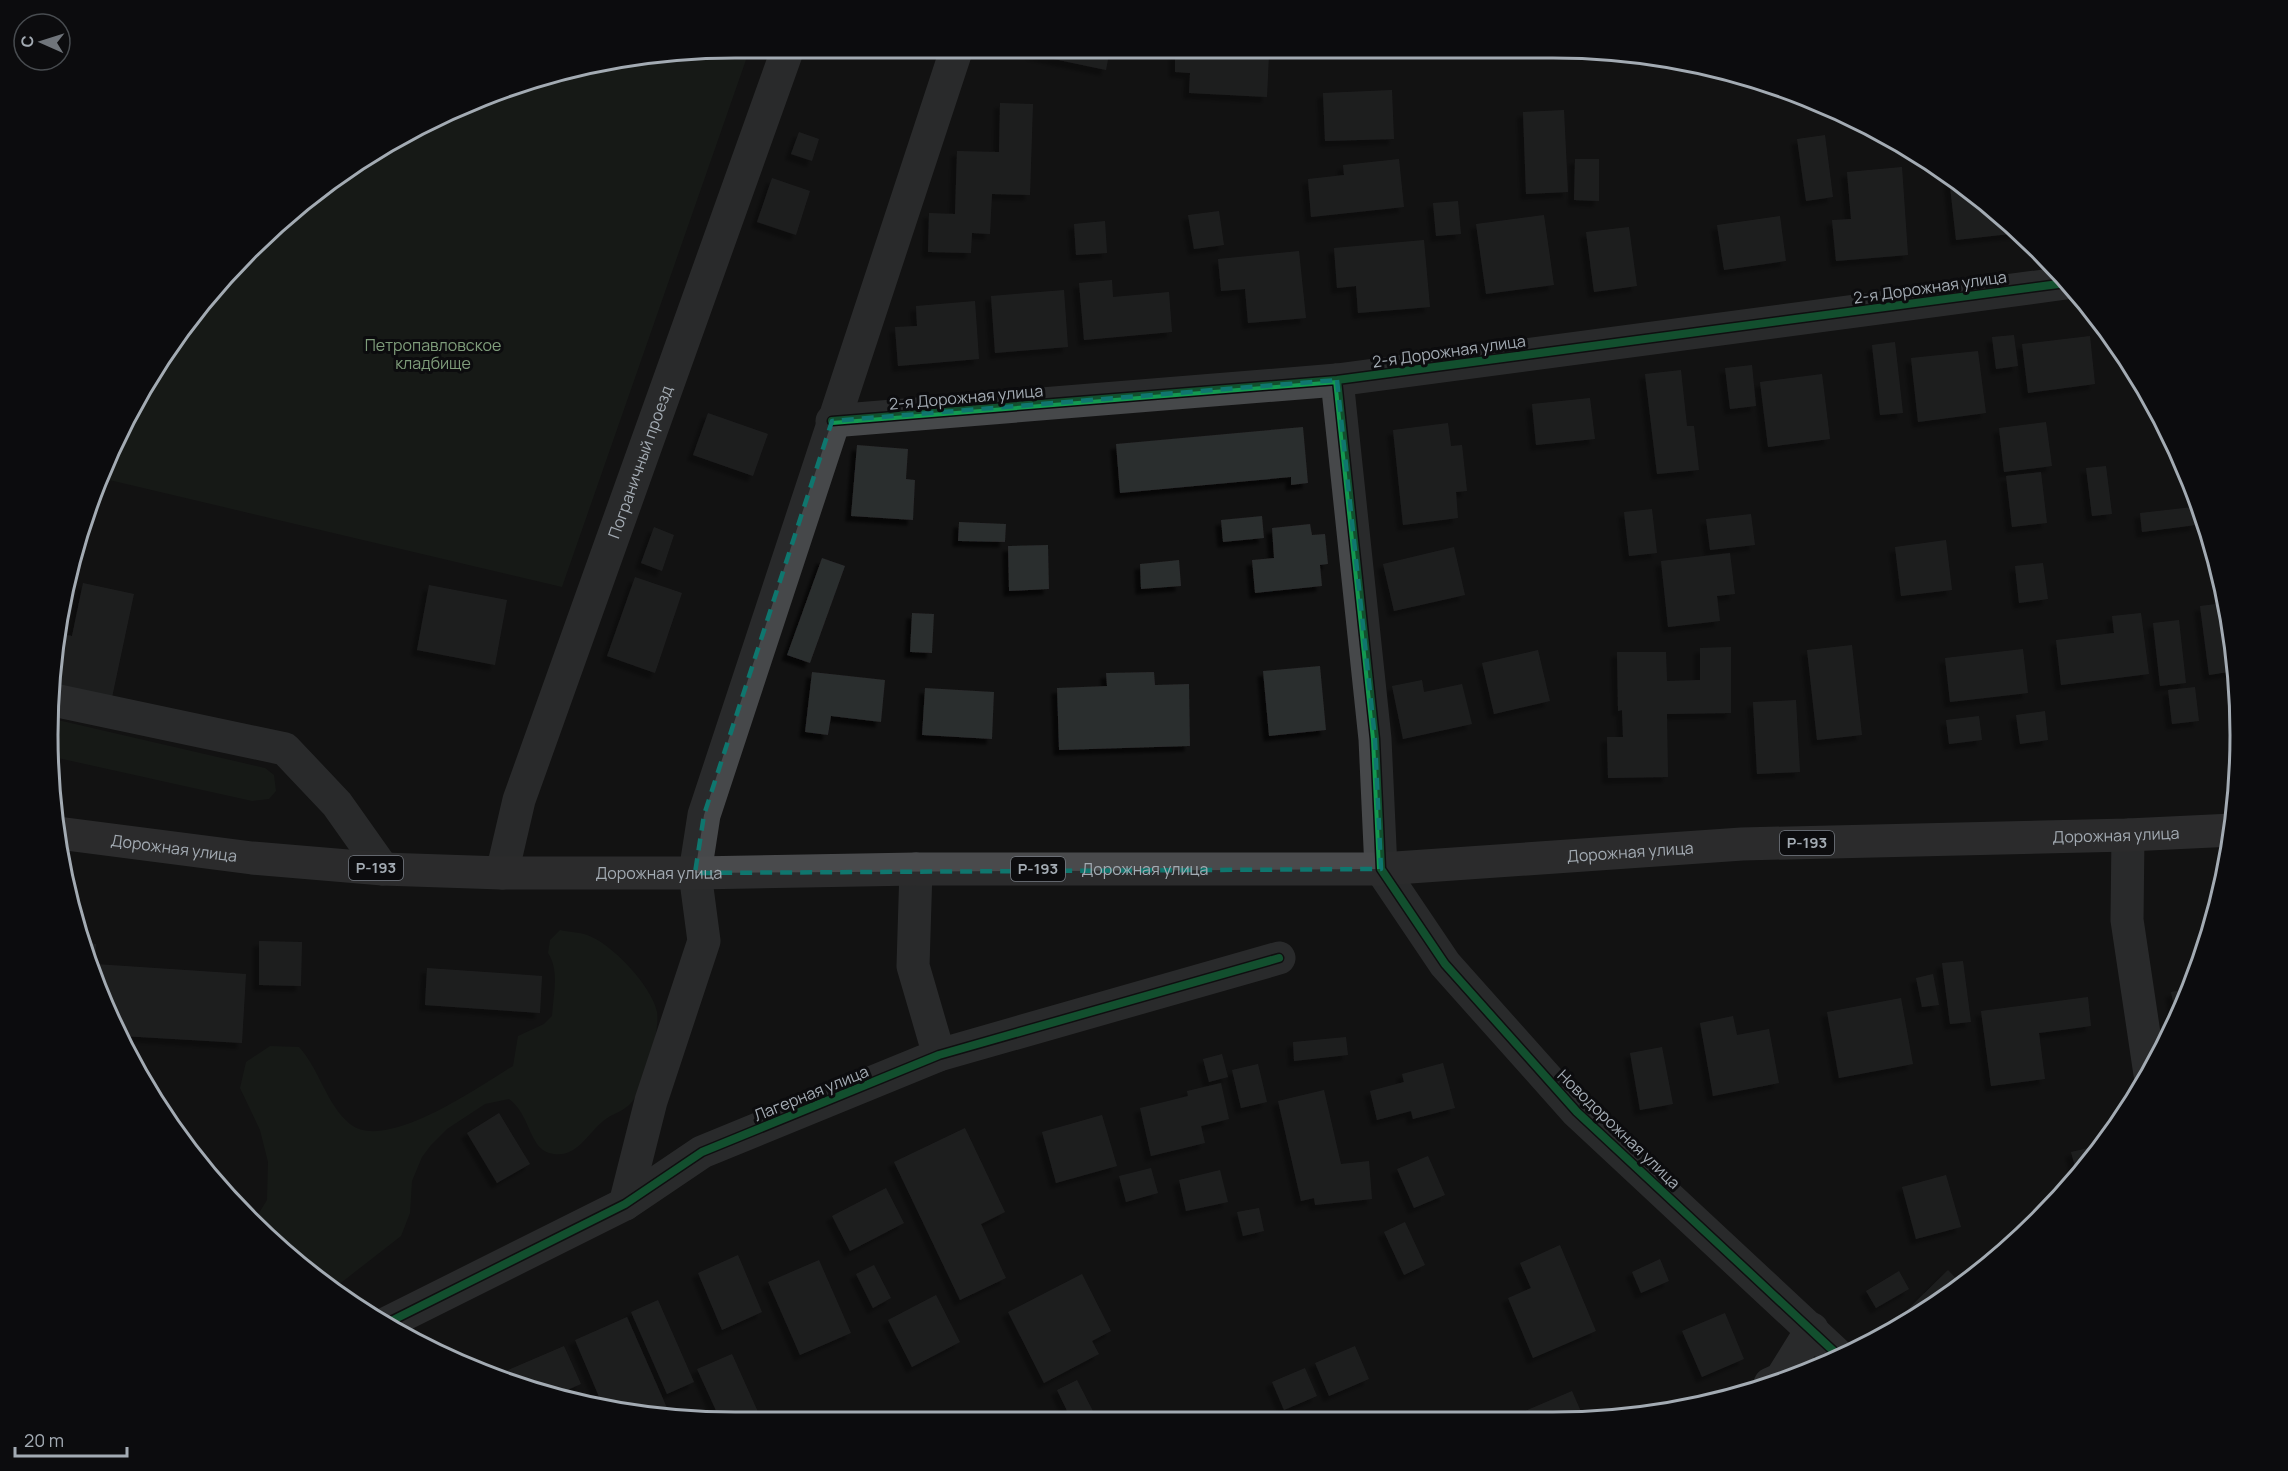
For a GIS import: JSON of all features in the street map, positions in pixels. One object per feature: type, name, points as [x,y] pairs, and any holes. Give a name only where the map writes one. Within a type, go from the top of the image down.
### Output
[{"type":"main road","name":"Дорожная улица","points":[[66,835],[252,858],[383,869],[502,873],[695,873],[916,869],[1381,869],[1742,844],[2128,835],[2223,830]]},
{"type":"street","name":"Пограничный проезд","points":[[502,873],[519,800],[785,58]]},
{"type":"street","points":[[625,1204],[651,1101],[704,941],[695,873],[704,815],[832,421],[954,58]]},
{"type":"street","name":"2-я Дорожная улица","points":[[832,421],[1337,380],[2057,284]]},
{"type":"street","points":[[1337,380],[1375,740],[1381,869]]},
{"type":"street","points":[[60,701],[285,748],[337,804],[383,869]]},
{"type":"street","points":[[2128,835],[2127,920],[2148,1058]]},
{"type":"street","points":[[916,869],[913,966],[939,1055]]},
{"type":"street","name":"Новодорожная улица","points":[[1381,869],[1444,964],[1577,1112],[1834,1351]]},
{"type":"street","name":"Лагерная улица","points":[[393,1320],[625,1204],[702,1152],[939,1055],[1279,958]]},
{"type":"street","points":[[1786,1371],[1812,1329]]},
{"type":"highlighted area","points":[[1337,380],[1375,739],[1381,869],[695,873],[704,815],[832,421]]},
{"type":"green space","name":"Петропавловское кладбище","points":[[747,58],[562,587],[109,480],[149,397],[198,323],[257,257],[289,227],[323,198],[359,173],[436,128],[518,94],[603,72],[647,64]]},
{"type":"green space","points":[[59,720],[265,768],[274,775],[276,791],[269,799],[252,801],[59,758]]},
{"type":"green space","points":[[560,930],[581,933],[597,940],[629,967],[654,1002],[657,1021],[654,1044],[643,1081],[634,1099],[623,1110],[605,1120],[579,1146],[566,1153],[558,1154],[542,1150],[516,1105],[509,1099],[485,1104],[447,1129],[422,1157],[412,1181],[410,1213],[401,1236],[339,1284],[289,1244],[258,1215],[267,1200],[268,1162],[260,1130],[240,1088],[246,1062],[270,1046],[299,1047],[335,1107],[350,1124],[366,1131],[386,1130],[409,1124],[456,1101],[513,1066],[518,1036],[544,1024],[552,1016],[555,975],[548,953],[550,940]]},
{"type":"building","points":[[1049,58],[1108,58],[1106,70]]},
{"type":"building","points":[[1175,58],[1269,58],[1267,97],[1189,93],[1190,73],[1175,72]]},
{"type":"building","points":[[1392,90],[1394,139],[1325,141],[1323,93]]},
{"type":"building","points":[[1000,103],[1033,104],[1030,195],[992,194],[990,234],[972,233],[971,253],[928,252],[929,213],[955,214],[957,151],[999,152]]},
{"type":"building","points":[[1564,110],[1568,192],[1526,194],[1523,112]]},
{"type":"building","points":[[799,132],[819,139],[812,161],[791,154]]},
{"type":"building","points":[[1825,135],[1833,197],[1806,201],[1797,139]]},
{"type":"building","points":[[1399,159],[1404,207],[1311,217],[1308,179],[1344,175],[1343,165]]},
{"type":"building","points":[[1575,159],[1599,159],[1599,201],[1574,200]]},
{"type":"building","points":[[1902,167],[1908,255],[1836,261],[1832,220],[1851,219],[1847,172]]},
{"type":"building","points":[[772,178],[810,191],[796,235],[757,222]]},
{"type":"building","points":[[1950,188],[2007,234],[1956,240]]},
{"type":"building","points":[[1458,201],[1461,234],[1436,236],[1433,203]]},
{"type":"building","points":[[1219,211],[1224,245],[1194,249],[1188,215]]},
{"type":"building","points":[[1544,215],[1554,285],[1486,294],[1476,224]]},
{"type":"building","points":[[1780,216],[1786,261],[1724,270],[1717,225]]},
{"type":"building","points":[[1105,221],[1107,253],[1076,255],[1074,224]]},
{"type":"building","points":[[1629,227],[1637,286],[1594,292],[1586,232]]},
{"type":"building","points":[[1424,240],[1430,307],[1358,313],[1356,286],[1337,288],[1334,248]]},
{"type":"building","points":[[1299,251],[1306,318],[1248,323],[1245,289],[1221,291],[1218,259]]},
{"type":"building","points":[[1112,280],[1113,297],[1169,292],[1172,332],[1084,340],[1079,283]]},
{"type":"building","points":[[1064,290],[1068,347],[995,353],[991,296]]},
{"type":"building","points":[[975,301],[979,359],[898,366],[895,327],[917,326],[916,306]]},
{"type":"building","points":[[2014,335],[2018,366],[1996,369],[1992,337]]},
{"type":"building","points":[[2090,336],[2095,384],[2028,393],[2022,344]]},
{"type":"building","points":[[1895,342],[1903,413],[1880,415],[1872,345]]},
{"type":"building","points":[[1978,351],[1986,413],[1918,422],[1911,358]]},
{"type":"building","points":[[1752,365],[1756,406],[1730,409],[1725,368]]},
{"type":"building","points":[[1681,370],[1687,426],[1694,426],[1699,470],[1657,474],[1645,374]]},
{"type":"building","points":[[1822,374],[1830,439],[1768,447],[1760,382]]},
{"type":"building","points":[[1590,398],[1595,439],[1536,445],[1532,404]]},
{"type":"building","points":[[708,413],[768,434],[753,476],[693,455]]},
{"type":"building","points":[[2046,422],[2052,466],[2004,472],[1999,428]]},
{"type":"building","points":[[1448,423],[1451,446],[1462,445],[1467,491],[1456,492],[1458,518],[1403,525],[1393,430]]},
{"type":"building","points":[[1303,427],[1308,483],[1291,485],[1291,477],[1120,493],[1116,444]]},
{"type":"building","points":[[857,445],[908,449],[906,479],[915,480],[913,520],[851,516]]},
{"type":"building","points":[[2106,466],[2112,514],[2092,516],[2086,468]]},
{"type":"building","points":[[2041,472],[2047,523],[2012,527],[2006,476]]},
{"type":"building","points":[[2190,507],[2196,525],[2142,532],[2140,513]]},
{"type":"building","points":[[1652,509],[1657,553],[1629,556],[1624,512]]},
{"type":"building","points":[[1751,514],[1755,545],[1710,550],[1706,519]]},
{"type":"building","points":[[1262,516],[1264,538],[1223,542],[1221,520]]},
{"type":"building","points":[[959,522],[1006,524],[1005,542],[958,541]]},
{"type":"building","points":[[1310,524],[1312,535],[1325,534],[1328,564],[1320,565],[1322,586],[1255,593],[1252,560],[1274,558],[1272,528]]},
{"type":"building","points":[[654,527],[674,535],[662,571],[641,563]]},
{"type":"building","points":[[1946,540],[1952,590],[1901,596],[1895,547]]},
{"type":"building","points":[[1048,545],[1049,589],[1009,591],[1008,546]]},
{"type":"building","points":[[1454,547],[1465,595],[1394,611],[1383,564]]},
{"type":"building","points":[[1730,553],[1735,594],[1717,596],[1720,621],[1668,627],[1661,561]]},
{"type":"building","points":[[822,558],[845,566],[810,663],[787,655]]},
{"type":"building","points":[[1179,560],[1181,586],[1141,589],[1140,564]]},
{"type":"building","points":[[2043,563],[2048,599],[2019,603],[2015,566]]},
{"type":"building","points":[[635,577],[682,593],[655,673],[607,656]]},
{"type":"building","points":[[83,583],[134,594],[107,721],[60,697],[66,635],[72,636]]},
{"type":"building","points":[[429,585],[507,600],[495,665],[417,650]]},
{"type":"building","points":[[2216,604],[2226,672],[2209,675],[2200,606]]},
{"type":"building","points":[[912,613],[934,614],[932,653],[910,652]]},
{"type":"building","points":[[2141,613],[2149,674],[2061,685],[2056,640],[2114,633],[2112,616]]},
{"type":"building","points":[[2179,620],[2186,683],[2160,686],[2153,623]]},
{"type":"building","points":[[1852,645],[1862,735],[1817,740],[1807,650]]},
{"type":"building","points":[[1731,647],[1731,713],[1667,714],[1668,777],[1608,778],[1607,737],[1623,737],[1622,710],[1618,711],[1617,652],[1666,652],[1667,681],[1700,680],[1700,648]]},
{"type":"building","points":[[2023,649],[2028,693],[1950,702],[1945,658]]},
{"type":"building","points":[[1538,650],[1550,701],[1494,714],[1482,663]]},
{"type":"building","points":[[1320,666],[1326,730],[1269,736],[1263,671]]},
{"type":"building","points":[[812,672],[885,680],[881,722],[831,716],[828,735],[805,732]]},
{"type":"building","points":[[1154,672],[1155,685],[1189,684],[1190,746],[1059,750],[1057,688],[1107,686],[1106,673]]},
{"type":"building","points":[[1422,680],[1424,692],[1462,684],[1472,724],[1403,739],[1392,686]]},
{"type":"building","points":[[2195,687],[2199,721],[2172,724],[2168,690]]},
{"type":"building","points":[[925,688],[994,692],[992,739],[922,735]]},
{"type":"building","points":[[1796,700],[1800,772],[1757,774],[1753,702]]},
{"type":"building","points":[[2045,711],[2048,740],[2020,744],[2016,715]]},
{"type":"building","points":[[1979,716],[1982,740],[1949,744],[1946,720]]},
{"type":"building","points":[[259,941],[302,942],[301,986],[259,985]]},
{"type":"building","points":[[91,943],[96,944],[95,957]]},
{"type":"building","points":[[1963,961],[1971,1022],[1950,1024],[1942,963]]},
{"type":"building","points":[[98,964],[246,974],[242,1043],[129,1036]]},
{"type":"building","points":[[427,968],[542,976],[540,1013],[425,1005]]},
{"type":"building","points":[[1933,974],[1939,1005],[1922,1007],[1916,978]]},
{"type":"building","points":[[2180,991],[2174,1005],[2171,992]]},
{"type":"building","points":[[2088,997],[2091,1026],[2039,1033],[2045,1079],[1991,1086],[1981,1011]]},
{"type":"building","points":[[1901,998],[1913,1064],[1839,1078],[1827,1012]]},
{"type":"building","points":[[1733,1016],[1737,1035],[1769,1029],[1779,1083],[1713,1096],[1700,1023]]},
{"type":"building","points":[[1346,1037],[1348,1055],[1294,1061],[1293,1042]]},
{"type":"building","points":[[1662,1047],[1673,1104],[1640,1110],[1630,1053]]},
{"type":"building","points":[[1222,1054],[1228,1077],[1209,1082],[1203,1059]]},
{"type":"building","points":[[1443,1063],[1455,1108],[1413,1119],[1411,1111],[1377,1120],[1370,1091],[1404,1082],[1402,1074]]},
{"type":"building","points":[[1258,1064],[1267,1102],[1241,1108],[1232,1070]]},
{"type":"building","points":[[1221,1083],[1229,1119],[1201,1126],[1205,1143],[1151,1156],[1140,1108],[1188,1096],[1187,1091]]},
{"type":"building","points":[[1324,1090],[1341,1164],[1369,1161],[1372,1199],[1315,1205],[1314,1198],[1301,1201],[1278,1101]]},
{"type":"building","points":[[499,1113],[530,1164],[497,1183],[467,1133]]},
{"type":"building","points":[[1102,1115],[1117,1166],[1056,1183],[1042,1132]]},
{"type":"building","points":[[965,1128],[1005,1212],[981,1224],[1006,1278],[960,1300],[894,1162]]},
{"type":"building","points":[[2090,1147],[2075,1166],[2071,1152]]},
{"type":"building","points":[[1428,1156],[1445,1195],[1414,1208],[1397,1169]]},
{"type":"building","points":[[1151,1168],[1158,1193],[1126,1202],[1119,1176]]},
{"type":"building","points":[[1220,1170],[1228,1202],[1186,1211],[1179,1180]]},
{"type":"building","points":[[1946,1175],[1961,1227],[1916,1239],[1902,1187]]},
{"type":"building","points":[[886,1188],[904,1223],[850,1251],[832,1216]]},
{"type":"building","points":[[1259,1208],[1264,1231],[1243,1236],[1237,1212]]},
{"type":"building","points":[[1405,1222],[1425,1265],[1404,1275],[1384,1232]]},
{"type":"building","points":[[1560,1245],[1596,1331],[1533,1358],[1508,1298],[1531,1288],[1520,1263]]},
{"type":"building","points":[[738,1255],[762,1312],[722,1330],[698,1273]]},
{"type":"building","points":[[1660,1259],[1669,1281],[1641,1293],[1632,1272]]},
{"type":"building","points":[[819,1260],[851,1333],[800,1355],[768,1282]]},
{"type":"building","points":[[874,1265],[891,1298],[873,1308],[856,1274]]},
{"type":"building","points":[[1948,1270],[1956,1279],[1929,1298],[1902,1315]]},
{"type":"building","points":[[1899,1271],[1909,1289],[1876,1308],[1866,1291]]},
{"type":"building","points":[[1082,1274],[1111,1331],[1092,1341],[1099,1354],[1044,1383],[1008,1312]]},
{"type":"building","points":[[936,1295],[960,1342],[912,1367],[888,1320]]},
{"type":"building","points":[[658,1300],[694,1382],[667,1394],[631,1312]]},
{"type":"building","points":[[1725,1313],[1744,1359],[1702,1377],[1682,1331]]},
{"type":"building","points":[[627,1317],[667,1409],[600,1398],[575,1340]]},
{"type":"building","points":[[564,1346],[581,1384],[566,1390],[504,1372]]},
{"type":"building","points":[[1355,1346],[1369,1379],[1329,1396],[1315,1363]]},
{"type":"building","points":[[732,1354],[758,1412],[717,1412],[697,1369]]},
{"type":"building","points":[[1305,1368],[1317,1396],[1284,1410],[1272,1382]]},
{"type":"building","points":[[1077,1380],[1093,1412],[1068,1412],[1057,1390]]},
{"type":"building","points":[[1572,1391],[1581,1411],[1526,1412]]},
{"type":"cycle path","points":[[832,421],[1337,380],[2057,284]]},
{"type":"cycle path","points":[[1337,380],[1375,739],[1381,869],[1445,964],[1577,1112],[1834,1351]]},
{"type":"cycle path","points":[[393,1320],[625,1204],[702,1152],[939,1055],[1279,958]]}]
